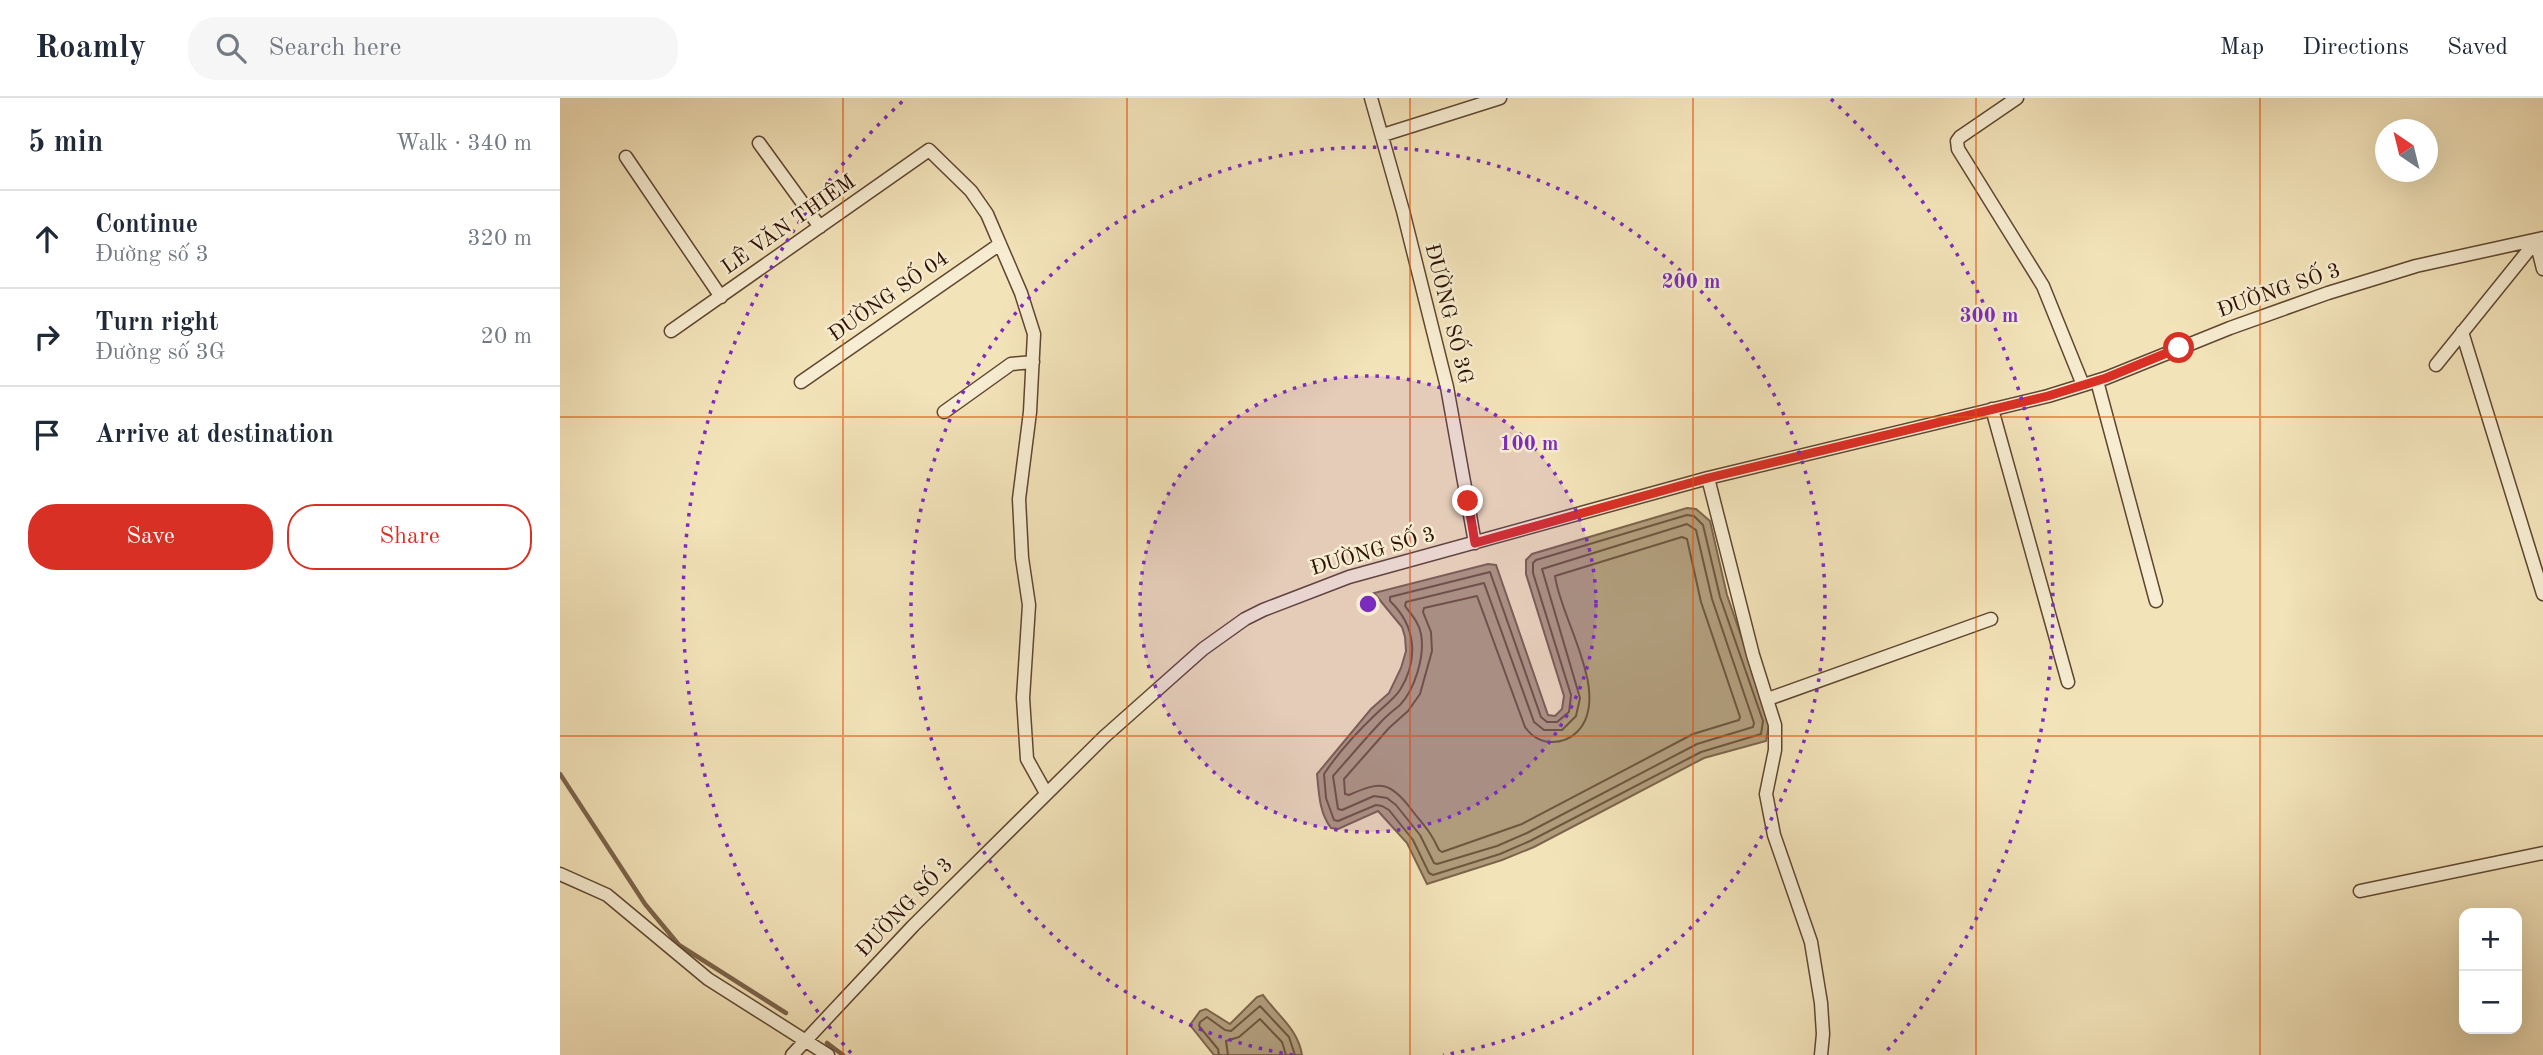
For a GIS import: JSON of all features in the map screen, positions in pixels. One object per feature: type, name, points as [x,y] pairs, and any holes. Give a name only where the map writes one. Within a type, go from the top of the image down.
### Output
[{"type":"street","name":"ĐƯỜNG SỐ 3G","points":[[1370,98],[1383,135],[1447,387],[1475,543]]},
{"type":"street","points":[[1383,135],[1500,98]]},
{"type":"street","points":[[2017,98],[1965,133],[1958,141],[1958,149],[2043,286],[2083,385]]},
{"type":"street","points":[[759,143],[820,227]]},
{"type":"street","name":"LÊ VĂN THIÊM","points":[[671,331],[929,150],[971,191],[987,214],[1000,244]]},
{"type":"street","points":[[626,157],[721,296]]},
{"type":"street","points":[[2539,239],[2543,269]]},
{"type":"street","points":[[2436,365],[2539,239]]},
{"type":"street","name":"ĐƯỜNG SỐ 3","points":[[792,1055],[905,935],[1046,793],[1173,673],[1245,619],[1289,598],[1338,581],[1708,478],[1992,410],[2083,385],[2328,293],[2428,263],[2539,239]]},
{"type":"street","points":[[1000,244],[1021,293],[1034,334],[1030,412],[1019,499],[1022,558],[1029,605],[1024,698],[1027,759],[1046,793]]},
{"type":"street","name":"ĐƯỜNG SỐ 04","points":[[801,382],[1000,244]]},
{"type":"street","points":[[2462,332],[2543,594]]},
{"type":"street","points":[[944,412],[1011,364],[1033,362]]},
{"type":"street","points":[[2096,381],[2156,601]]},
{"type":"street","points":[[1992,410],[2068,682]]},
{"type":"street","points":[[1708,478],[1776,737],[1766,794],[1774,835],[1811,942],[1821,1003],[1821,1055]]},
{"type":"street","points":[[1768,699],[1991,619]]},
{"type":"street","points":[[2360,891],[2543,853]]},
{"type":"street","points":[[560,874],[607,895],[708,979],[828,1055]]},
{"type":"water","points":[[1687,508],[1696,509],[1710,521],[1727,595],[1770,720],[1766,741],[1704,758],[1534,847],[1427,884],[1407,843],[1378,811],[1338,829],[1331,828],[1322,809],[1317,774],[1371,709],[1389,693],[1406,651],[1402,627],[1374,593],[1488,564],[1496,565],[1548,715],[1555,716],[1562,709],[1564,696],[1526,574],[1526,560],[1532,554]]},
{"type":"water","points":[[1263,995],[1292,1030],[1302,1055],[1214,1055],[1190,1025],[1200,1011],[1206,1009],[1230,1024],[1257,997]]},
{"type":"waterway","points":[[560,774],[645,904],[679,945],[786,1013]]},
{"type":"waterway","points":[[827,1043],[843,1055]]},
{"type":"route","points":[[1468,501],[1475,543],[1708,478],[2048,396],[2106,378],[2179,348]]}]
